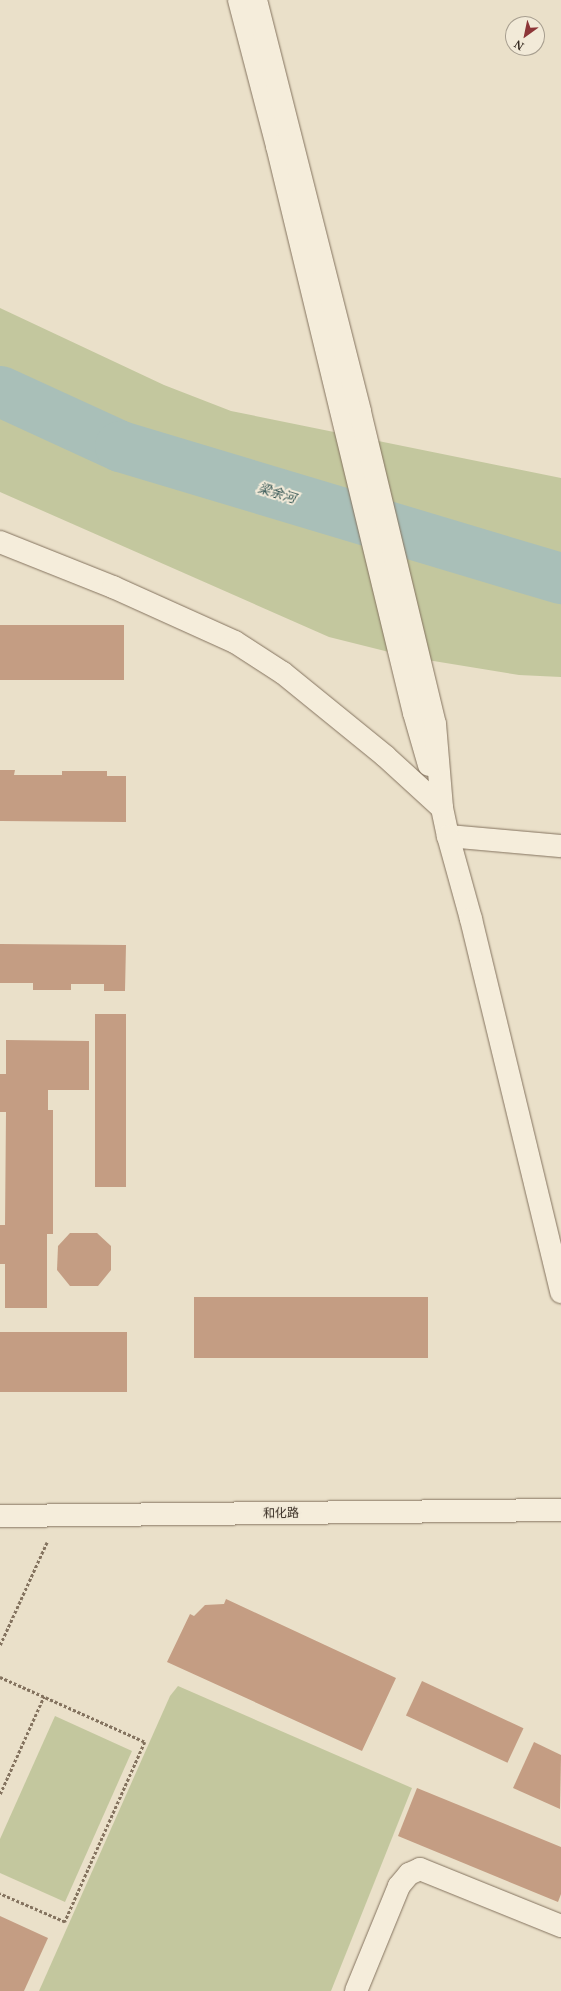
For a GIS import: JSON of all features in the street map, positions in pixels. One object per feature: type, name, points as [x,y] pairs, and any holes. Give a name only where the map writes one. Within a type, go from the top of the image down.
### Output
[{"type":"main road","points":[[238,0],[360,445]]},
{"type":"main road","points":[[256,0],[423,714],[448,836],[471,919],[561,1292]]},
{"type":"main road","points":[[0,542],[114,587],[235,642],[283,673],[385,756],[442,808]]},
{"type":"main road","points":[[448,836],[561,846]]},
{"type":"main road","name":"和化路","points":[[0,1516],[561,1510]]},
{"type":"main road","points":[[356,1991],[399,1886],[409,1874],[420,1869],[561,1926]]},
{"type":"path","points":[[0,1645],[59,1515]]},
{"type":"path","points":[[0,1677],[145,1742],[65,1922],[0,1894]]},
{"type":"path","points":[[0,1794],[44,1696]]},
{"type":"green space","points":[[0,308],[164,385],[231,411],[561,478],[561,677],[519,675],[409,657],[329,637],[0,492]]},
{"type":"green space","points":[[178,1686],[412,1788],[331,1991],[39,1991],[170,1696]]},
{"type":"green space","points":[[55,1716],[132,1751],[65,1902],[0,1873],[0,1839]]},
{"type":"building","points":[[0,625],[124,625],[124,680],[0,680]]},
{"type":"building","points":[[0,770],[15,770],[14,775],[62,775],[62,771],[107,771],[107,776],[126,776],[126,822],[0,821]]},
{"type":"building","points":[[0,944],[126,945],[125,991],[104,991],[104,984],[71,984],[71,990],[33,990],[33,983],[0,983]]},
{"type":"building","points":[[95,1014],[126,1014],[126,1187],[95,1187]]},
{"type":"building","points":[[6,1040],[89,1041],[89,1090],[48,1090],[48,1110],[53,1110],[53,1234],[47,1234],[47,1308],[5,1308],[5,1264],[0,1264],[0,1225],[5,1225],[6,1112],[0,1112],[0,1074],[6,1074]]},
{"type":"building","points":[[70,1233],[97,1233],[111,1246],[111,1270],[98,1286],[70,1286],[57,1270],[58,1246]]},
{"type":"building","points":[[194,1297],[428,1297],[428,1358],[194,1358]]},
{"type":"building","points":[[0,1332],[127,1332],[127,1392],[0,1392]]},
{"type":"building","points":[[226,1599],[396,1678],[362,1751],[167,1662],[190,1614],[194,1616],[205,1605],[224,1604]]},
{"type":"building","points":[[422,1681],[524,1728],[507,1763],[406,1715]]},
{"type":"building","points":[[534,1742],[561,1755],[560,1809],[513,1788]]},
{"type":"building","points":[[417,1788],[561,1847],[561,1894],[558,1902],[398,1836]]},
{"type":"building","points":[[0,1916],[48,1938],[24,1991],[0,1991]]},
{"type":"waterway","name":"梁余河","points":[[0,391],[120,446],[561,578]]}]
